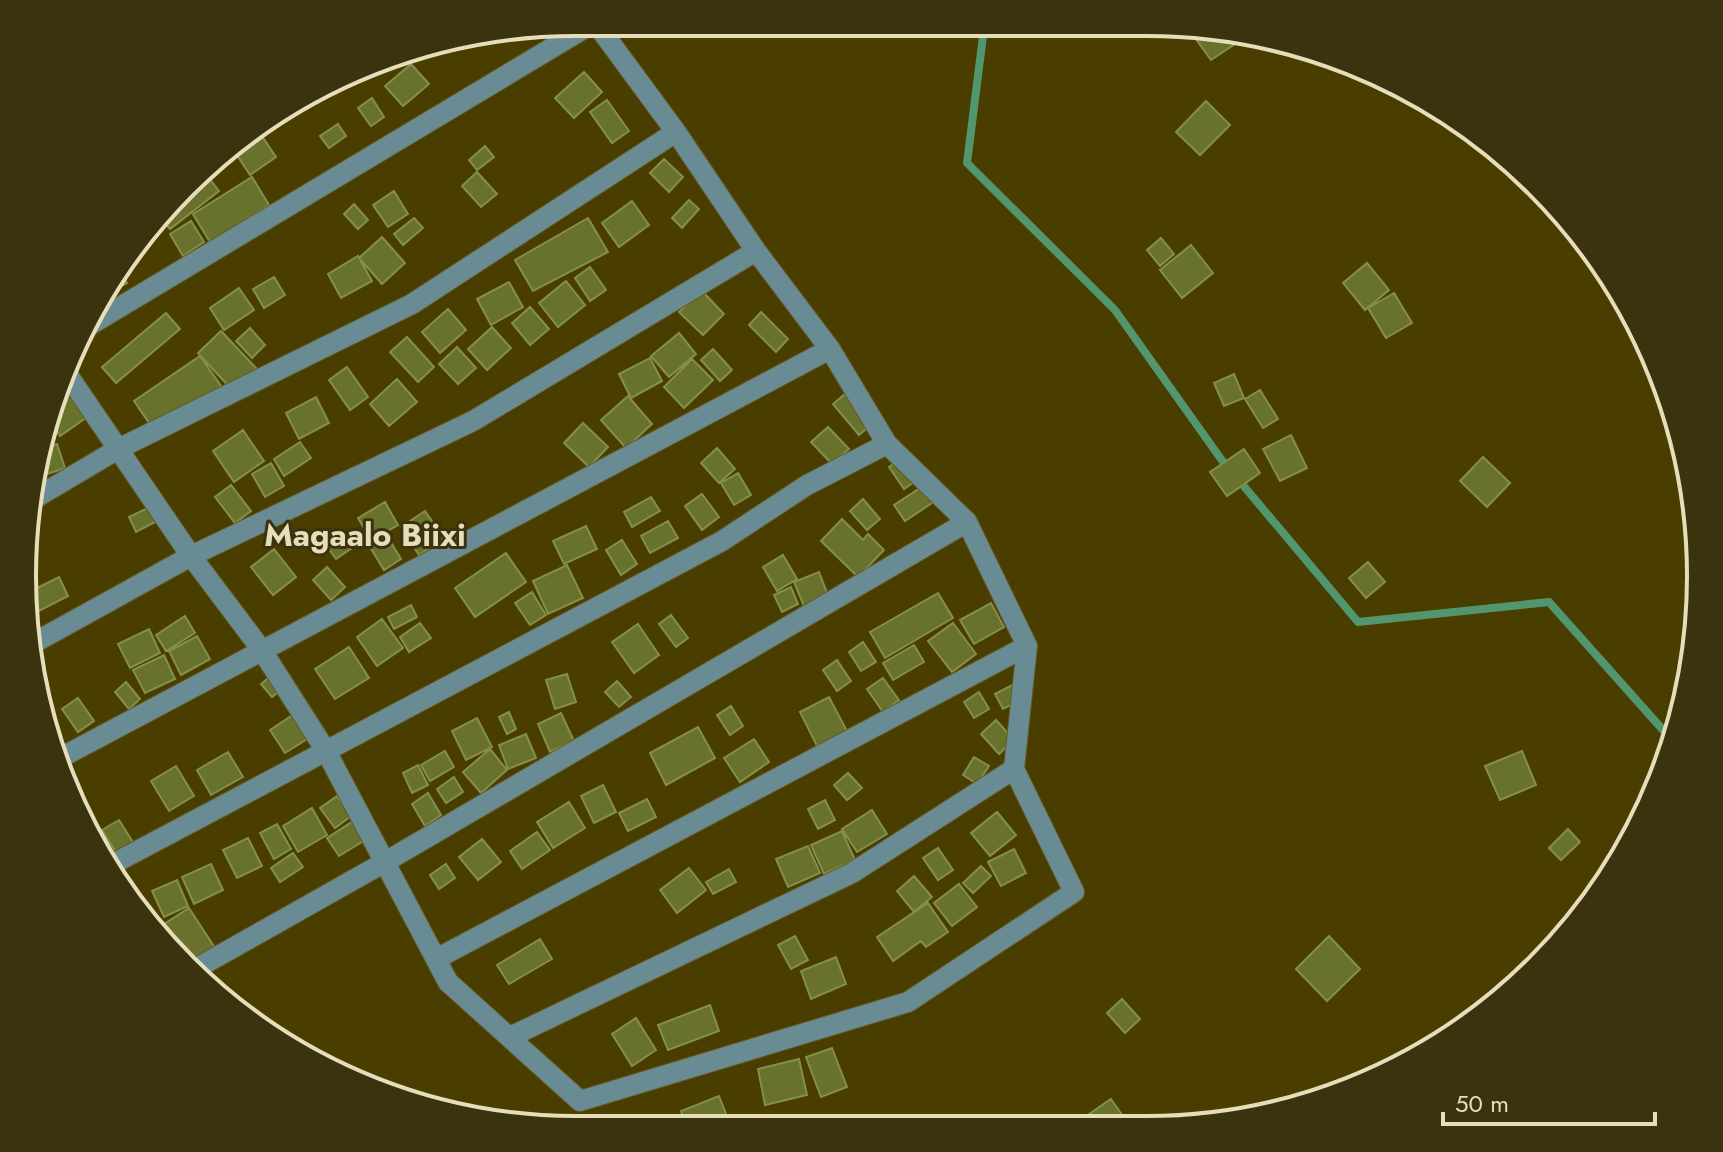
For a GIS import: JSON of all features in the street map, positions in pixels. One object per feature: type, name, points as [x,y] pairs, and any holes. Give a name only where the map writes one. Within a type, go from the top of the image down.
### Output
[{"type":"street","points":[[102,318],[571,36]]},
{"type":"street","points":[[72,382],[191,556],[261,649],[326,751],[448,982],[580,1101],[908,1002],[1074,892],[1014,769],[1027,646],[967,522],[887,444],[830,349],[756,251],[676,132],[605,36]]},
{"type":"street","points":[[43,494],[118,449],[412,304],[676,132]]},
{"type":"street","points":[[40,639],[191,556],[473,421],[756,251]]},
{"type":"street","points":[[67,754],[830,349]]},
{"type":"street","points":[[118,861],[722,541],[807,485],[887,444]]},
{"type":"street","points":[[202,965],[385,862],[967,522]]},
{"type":"street","points":[[436,959],[1027,646]]},
{"type":"street","points":[[510,1037],[852,873],[1014,769]]},
{"type":"building","points":[[1196,39],[1235,44],[1211,60]]},
{"type":"building","points":[[411,64],[429,84],[403,106],[385,86]]},
{"type":"building","points":[[584,72],[602,92],[574,118],[555,98]]},
{"type":"building","points":[[372,98],[384,117],[371,126],[358,108]]},
{"type":"building","points":[[607,100],[629,131],[612,143],[590,112]]},
{"type":"building","points":[[1206,101],[1230,125],[1200,155],[1176,132]]},
{"type":"building","points":[[338,124],[346,136],[329,148],[320,136]]},
{"type":"building","points":[[263,137],[276,157],[250,175],[237,156]]},
{"type":"building","points":[[485,146],[494,157],[477,170],[469,160]]},
{"type":"building","points":[[664,159],[683,177],[669,192],[650,173]]},
{"type":"building","points":[[477,172],[497,194],[481,207],[462,186]]},
{"type":"building","points":[[252,177],[269,205],[210,242],[193,214]]},
{"type":"building","points":[[210,179],[219,191],[170,229],[166,225]]},
{"type":"building","points":[[394,191],[408,214],[388,227],[373,205]]},
{"type":"building","points":[[689,200],[699,209],[682,228],[672,218]]},
{"type":"building","points":[[632,201],[649,225],[619,247],[602,223]]},
{"type":"building","points":[[354,204],[368,220],[358,229],[344,214]]},
{"type":"building","points":[[414,218],[423,228],[403,245],[394,234]]},
{"type":"building","points":[[588,218],[608,252],[533,291],[515,260]]},
{"type":"building","points":[[191,221],[204,242],[183,256],[170,234]]},
{"type":"building","points":[[382,237],[405,263],[382,284],[359,258]]},
{"type":"building","points":[[1161,238],[1174,254],[1160,266],[1147,250]]},
{"type":"building","points":[[1191,245],[1213,273],[1182,298],[1160,270]]},
{"type":"building","points":[[358,256],[372,281],[341,298],[328,274]]},
{"type":"building","points":[[1367,263],[1389,290],[1365,310],[1343,283]]},
{"type":"building","points":[[590,267],[606,290],[590,301],[575,278]]},
{"type":"building","points":[[274,277],[285,295],[264,308],[253,289]]},
{"type":"building","points":[[566,281],[585,305],[558,327],[539,303]]},
{"type":"building","points":[[509,282],[523,307],[491,325],[477,299]]},
{"type":"building","points":[[239,288],[254,310],[224,330],[210,308]]},
{"type":"building","points":[[701,290],[724,314],[703,335],[679,312]]},
{"type":"building","points":[[1394,293],[1412,323],[1386,338],[1368,308]]},
{"type":"building","points":[[530,307],[549,329],[530,345],[512,323]]},
{"type":"building","points":[[448,309],[466,330],[440,353],[422,332]]},
{"type":"building","points":[[761,312],[788,339],[776,352],[749,325]]},
{"type":"building","points":[[166,313],[180,329],[116,383],[102,367]]},
{"type":"building","points":[[492,327],[511,348],[487,370],[468,349]]},
{"type":"building","points":[[250,328],[265,345],[252,358],[236,341]]},
{"type":"building","points":[[221,331],[257,369],[233,391],[198,353]]},
{"type":"building","points":[[679,333],[696,354],[669,377],[651,356]]},
{"type":"building","points":[[407,337],[434,367],[418,382],[390,352]]},
{"type":"building","points":[[457,347],[476,368],[458,384],[439,364]]},
{"type":"building","points":[[713,349],[732,370],[720,381],[701,360]]},
{"type":"building","points":[[200,356],[224,390],[158,436],[134,401]]},
{"type":"building","points":[[650,358],[662,381],[631,398],[619,374]]},
{"type":"building","points":[[692,359],[713,380],[684,408],[664,387]]},
{"type":"building","points":[[347,367],[368,397],[350,410],[329,380]]},
{"type":"building","points":[[1234,374],[1244,398],[1224,406],[1214,383]]},
{"type":"building","points":[[397,379],[417,402],[389,426],[370,404]]},
{"type":"building","points":[[852,388],[878,419],[859,435],[833,404]]},
{"type":"building","points":[[77,389],[93,413],[60,436],[56,430],[67,396]]},
{"type":"building","points":[[1260,390],[1278,419],[1263,428],[1245,399]]},
{"type":"building","points":[[628,396],[652,424],[626,448],[601,420]]},
{"type":"building","points":[[316,397],[329,423],[299,439],[286,413]]},
{"type":"building","points":[[583,423],[608,447],[589,467],[564,443]]},
{"type":"building","points":[[828,427],[849,449],[832,464],[811,442]]},
{"type":"building","points":[[243,430],[264,461],[234,482],[213,451]]},
{"type":"building","points":[[1291,435],[1307,468],[1280,481],[1263,449]]},
{"type":"building","points":[[300,442],[311,458],[284,476],[274,459]]},
{"type":"building","points":[[57,444],[65,468],[46,474],[46,471],[52,446]]},
{"type":"building","points":[[717,448],[735,469],[719,483],[701,463]]},
{"type":"building","points":[[1244,449],[1260,473],[1227,496],[1210,472]]},
{"type":"building","points":[[1483,457],[1510,483],[1487,507],[1460,481]]},
{"type":"building","points":[[902,458],[917,480],[904,489],[889,467]]},
{"type":"building","points":[[271,463],[284,486],[265,497],[252,474]]},
{"type":"building","points":[[738,473],[751,495],[734,505],[721,483]]},
{"type":"building","points":[[931,481],[941,497],[905,521],[894,505]]},
{"type":"building","points":[[231,485],[251,511],[235,523],[215,497]]},
{"type":"building","points":[[702,494],[719,517],[702,530],[685,506]]},
{"type":"building","points":[[651,497],[660,511],[632,527],[624,512]]},
{"type":"building","points":[[863,499],[880,519],[867,530],[850,511]]},
{"type":"building","points":[[385,502],[398,525],[371,540],[358,518]]},
{"type":"building","points":[[152,506],[159,520],[136,532],[129,517]]},
{"type":"building","points":[[425,511],[444,538],[419,555],[401,527]]},
{"type":"building","points":[[842,519],[863,540],[868,534],[884,550],[858,577],[821,541]]},
{"type":"building","points":[[668,521],[678,538],[650,553],[641,536]]},
{"type":"building","points":[[586,526],[597,549],[564,564],[553,541]]},
{"type":"building","points":[[353,531],[361,542],[336,559],[328,548]]},
{"type":"building","points":[[387,536],[401,559],[384,570],[370,547]]},
{"type":"building","points":[[622,540],[637,564],[621,575],[606,550]]},
{"type":"building","points":[[274,549],[296,577],[273,595],[251,567]]},
{"type":"building","points":[[506,553],[526,582],[475,617],[455,588]]},
{"type":"building","points":[[783,555],[797,579],[777,591],[763,567]]},
{"type":"building","points":[[1368,562],[1385,582],[1366,598],[1349,578]]},
{"type":"building","points":[[567,565],[583,598],[548,614],[533,581]]},
{"type":"building","points":[[327,567],[345,587],[331,600],[313,580]]},
{"type":"building","points":[[819,572],[832,606],[808,616],[794,582]]},
{"type":"building","points":[[59,577],[68,596],[39,611],[36,588]]},
{"type":"building","points":[[791,587],[798,604],[782,612],[774,595]]},
{"type":"building","points":[[532,592],[546,615],[530,625],[515,603]]},
{"type":"building","points":[[938,593],[953,618],[885,658],[870,632]]},
{"type":"building","points":[[991,603],[1004,627],[974,644],[960,620]]},
{"type":"building","points":[[411,605],[417,617],[394,629],[388,617]]},
{"type":"building","points":[[671,615],[688,638],[676,647],[659,624]]},
{"type":"building","points":[[185,616],[195,633],[166,651],[156,635]]},
{"type":"building","points":[[382,619],[403,648],[377,666],[357,637]]},
{"type":"building","points":[[420,623],[431,638],[409,652],[400,637]]},
{"type":"building","points":[[953,623],[976,654],[952,672],[928,641]]},
{"type":"building","points":[[638,624],[659,655],[634,673],[612,642]]},
{"type":"building","points":[[149,629],[160,653],[130,668],[118,644]]},
{"type":"building","points":[[197,636],[210,659],[181,675],[169,651]]},
{"type":"building","points":[[863,642],[876,662],[861,671],[849,652]]},
{"type":"building","points":[[914,645],[924,662],[893,680],[883,663]]},
{"type":"building","points":[[349,647],[369,678],[335,699],[315,669]]},
{"type":"building","points":[[164,655],[175,679],[145,693],[133,670]]},
{"type":"building","points":[[837,660],[851,681],[837,691],[823,670]]},
{"type":"building","points":[[280,668],[291,682],[272,697],[261,684]]},
{"type":"building","points":[[567,674],[576,702],[555,709],[546,680]]},
{"type":"building","points":[[883,678],[899,700],[883,712],[867,689]]},
{"type":"building","points":[[617,681],[631,697],[619,707],[605,692]]},
{"type":"building","points":[[126,682],[140,699],[129,709],[115,692]]},
{"type":"building","points":[[1016,683],[1024,698],[1003,709],[995,694]]},
{"type":"building","points":[[979,692],[989,709],[974,718],[964,702]]},
{"type":"building","points":[[829,697],[848,733],[818,748],[800,712]]},
{"type":"building","points":[[78,698],[94,721],[78,732],[62,709]]},
{"type":"building","points":[[731,706],[743,726],[730,735],[717,715]]},
{"type":"building","points":[[302,709],[317,733],[285,753],[270,730]]},
{"type":"building","points":[[509,712],[516,729],[507,734],[499,717]]},
{"type":"building","points":[[561,713],[574,741],[550,752],[538,724]]},
{"type":"building","points":[[477,718],[492,747],[466,760],[452,731]]},
{"type":"building","points":[[996,720],[1014,740],[999,754],[981,734]]},
{"type":"building","points":[[698,727],[715,758],[666,785],[650,753]]},
{"type":"building","points":[[526,734],[536,758],[508,769],[499,745]]},
{"type":"building","points":[[754,739],[769,762],[740,782],[724,758]]},
{"type":"building","points":[[490,749],[507,770],[481,793],[463,772]]},
{"type":"building","points":[[445,751],[454,767],[430,781],[421,765]]},
{"type":"building","points":[[1522,751],[1536,785],[1500,800],[1485,766]]},
{"type":"building","points":[[228,752],[243,777],[211,795],[197,770]]},
{"type":"building","points":[[974,757],[989,766],[977,784],[963,775]]},
{"type":"building","points":[[418,765],[428,785],[412,793],[403,773]]},
{"type":"building","points":[[176,766],[194,796],[169,811],[151,781]]},
{"type":"building","points":[[848,773],[862,788],[847,800],[834,785]]},
{"type":"building","points":[[454,777],[463,792],[446,803],[437,789]]},
{"type":"building","points":[[603,785],[616,812],[594,823],[581,796]]},
{"type":"building","points":[[428,793],[441,815],[425,826],[412,804]]},
{"type":"building","points":[[337,796],[351,816],[335,828],[320,808]]},
{"type":"building","points":[[647,799],[656,817],[628,831],[619,813]]},
{"type":"building","points":[[825,800],[835,820],[818,829],[808,809]]},
{"type":"building","points":[[569,802],[585,828],[553,848],[537,822]]},
{"type":"building","points":[[312,808],[327,835],[298,852],[283,826]]},
{"type":"building","points":[[872,810],[887,834],[857,852],[842,829]]},
{"type":"building","points":[[997,812],[1016,835],[990,856],[971,833]]},
{"type":"building","points":[[358,818],[370,837],[339,856],[327,838]]},
{"type":"building","points":[[119,820],[134,844],[117,854],[102,830]]},
{"type":"building","points":[[277,824],[291,849],[274,859],[260,833]]},
{"type":"building","points":[[1568,829],[1580,842],[1561,860],[1549,848]]},
{"type":"building","points":[[842,831],[855,860],[824,874],[811,845]]},
{"type":"building","points":[[537,832],[550,850],[522,869],[510,851]]},
{"type":"building","points":[[248,838],[262,866],[237,878],[223,850]]},
{"type":"building","points":[[482,839],[501,862],[478,880],[459,857]]},
{"type":"building","points":[[808,846],[820,873],[788,887],[776,859]]},
{"type":"building","points":[[938,848],[953,870],[938,880],[923,858]]},
{"type":"building","points":[[1014,849],[1026,873],[1001,886],[988,862]]},
{"type":"building","points":[[293,853],[303,867],[280,882],[271,868]]},
{"type":"building","points":[[211,864],[223,890],[194,904],[182,877]]},
{"type":"building","points":[[446,864],[455,878],[439,889],[430,875]]},
{"type":"building","points":[[981,866],[991,876],[973,893],[963,883]]},
{"type":"building","points":[[689,868],[706,890],[677,913],[660,890]]},
{"type":"building","points":[[729,869],[736,882],[713,894],[706,882]]},
{"type":"building","points":[[914,876],[932,897],[914,912],[897,891]]},
{"type":"building","points":[[177,880],[188,906],[164,917],[152,891]]},
{"type":"building","points":[[959,884],[977,907],[952,926],[934,903]]},
{"type":"building","points":[[928,903],[948,932],[926,947],[921,941],[893,961],[877,937]]},
{"type":"building","points":[[189,908],[215,948],[196,960],[164,924]]},
{"type":"building","points":[[795,936],[808,960],[791,969],[778,945]]},
{"type":"building","points":[[1329,936],[1360,969],[1327,1001],[1296,969]]},
{"type":"building","points":[[540,939],[552,959],[509,984],[497,965]]},
{"type":"building","points":[[836,957],[846,984],[811,999],[801,971]]},
{"type":"building","points":[[1122,999],[1140,1019],[1125,1033],[1107,1013]]},
{"type":"building","points":[[710,1005],[719,1031],[668,1050],[658,1025]]},
{"type":"building","points":[[636,1018],[656,1050],[632,1066],[612,1034]]},
{"type":"building","points":[[832,1048],[847,1087],[821,1097],[806,1057]]},
{"type":"building","points":[[799,1059],[807,1095],[765,1105],[758,1069]]},
{"type":"building","points":[[719,1096],[727,1116],[683,1116],[681,1111]]},
{"type":"building","points":[[1111,1099],[1123,1116],[1086,1116]]},
{"type":"waterway","points":[[983,36],[967,163],[1115,310],[1221,459],[1358,622],[1549,602],[1664,731]]},
{"type":"district","name":"Magaalo Biixi","points":[[365,535]]}]
